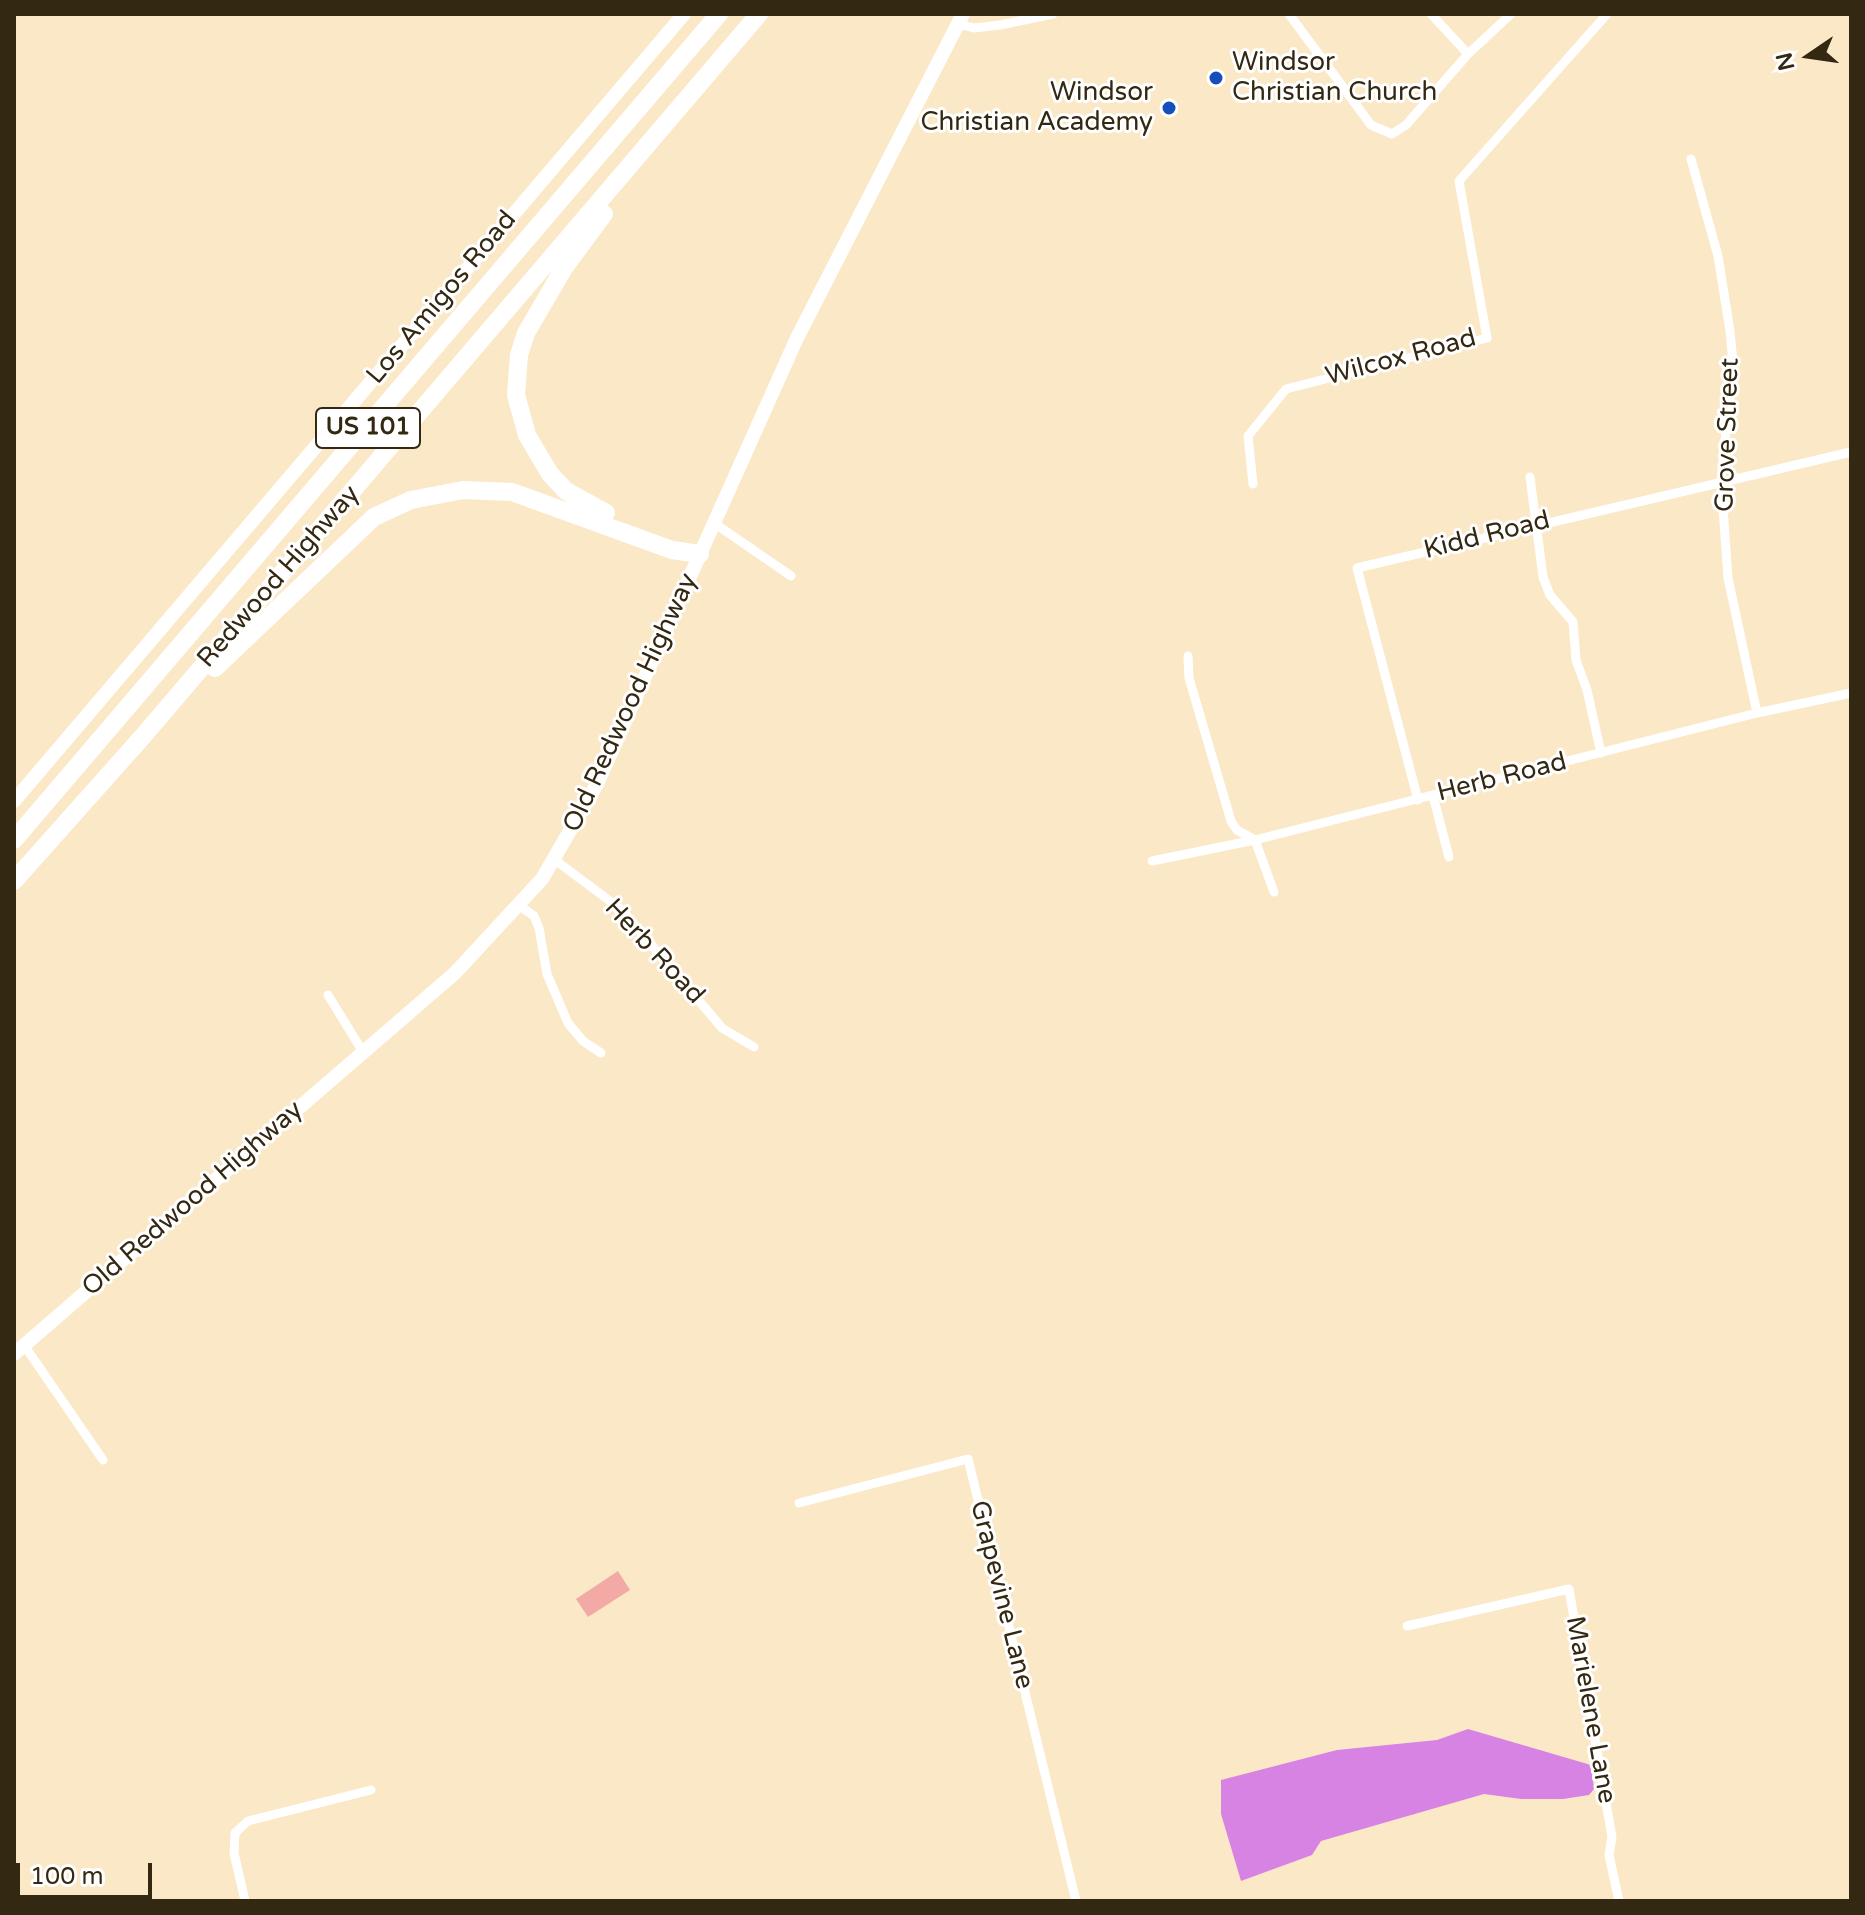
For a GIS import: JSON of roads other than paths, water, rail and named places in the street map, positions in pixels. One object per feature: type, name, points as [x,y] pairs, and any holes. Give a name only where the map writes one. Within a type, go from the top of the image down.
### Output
[{"type":"highway","name":"Redwood Highway","points":[[14,840],[719,14]]},
{"type":"highway","name":"Redwood Highway","points":[[14,881],[144,735],[759,14]]},
{"type":"highway","points":[[696,89],[564,268],[542,304],[519,355],[516,395],[537,455],[566,491],[593,508],[677,540],[700,554]]},
{"type":"highway","points":[[144,735],[343,544],[374,517],[411,500],[463,490],[512,492],[672,550],[700,554]]},
{"type":"main road","name":"Los Amigos Road","points":[[14,801],[684,14]]},
{"type":"main road","name":"Old Redwood Highway","points":[[19,1350],[455,973],[520,906],[555,860],[597,784],[797,338],[960,19]]},
{"type":"street","points":[[960,19],[974,28],[1053,14]]},
{"type":"street","points":[[1289,14],[1371,125],[1392,134],[1406,125],[1468,54],[1511,14]]},
{"type":"street","points":[[1431,14],[1468,54]]},
{"type":"street","name":"Wilcox Road","points":[[1253,484],[1248,436],[1286,389],[1487,338],[1459,181],[1607,14]]},
{"type":"street","name":"Grove Street","points":[[1691,159],[1718,256],[1733,363],[1721,480],[1728,578],[1757,713]]},
{"type":"street","name":"Kidd Road","points":[[1418,800],[1357,568],[1721,480],[1851,452]]},
{"type":"street","points":[[1530,477],[1536,503],[1535,525],[1550,595],[1573,622],[1576,660],[1587,690],[1601,753]]},
{"type":"street","points":[[714,523],[791,576]]},
{"type":"street","points":[[1188,656],[1189,678],[1231,821],[1237,830],[1255,840],[1274,892]]},
{"type":"street","name":"Herb Road","points":[[1152,861],[1255,840],[1757,713],[1851,693]]},
{"type":"street","points":[[1433,796],[1449,857]]},
{"type":"street","name":"Herb Road","points":[[555,860],[622,910],[713,1016],[742,1043],[754,1047]]},
{"type":"street","points":[[520,906],[534,916],[547,974],[568,1023],[583,1041],[601,1053]]},
{"type":"street","points":[[328,995],[363,1052]]},
{"type":"street","points":[[19,1350],[103,1460]]},
{"type":"street","name":"Grapevine Lane","points":[[799,1503],[968,1459],[1076,1901]]},
{"type":"street","name":"Marielene Lane","points":[[1407,1626],[1569,1589],[1612,1837],[1609,1855],[1619,1901]]},
{"type":"street","points":[[245,1901],[234,1853],[235,1833],[248,1821],[371,1790]]},
{"type":"place","name":"Windsor Christian Church","points":[[1216,78]]},
{"type":"place","name":"Windsor Christian Academy","points":[[1169,108]]}]
